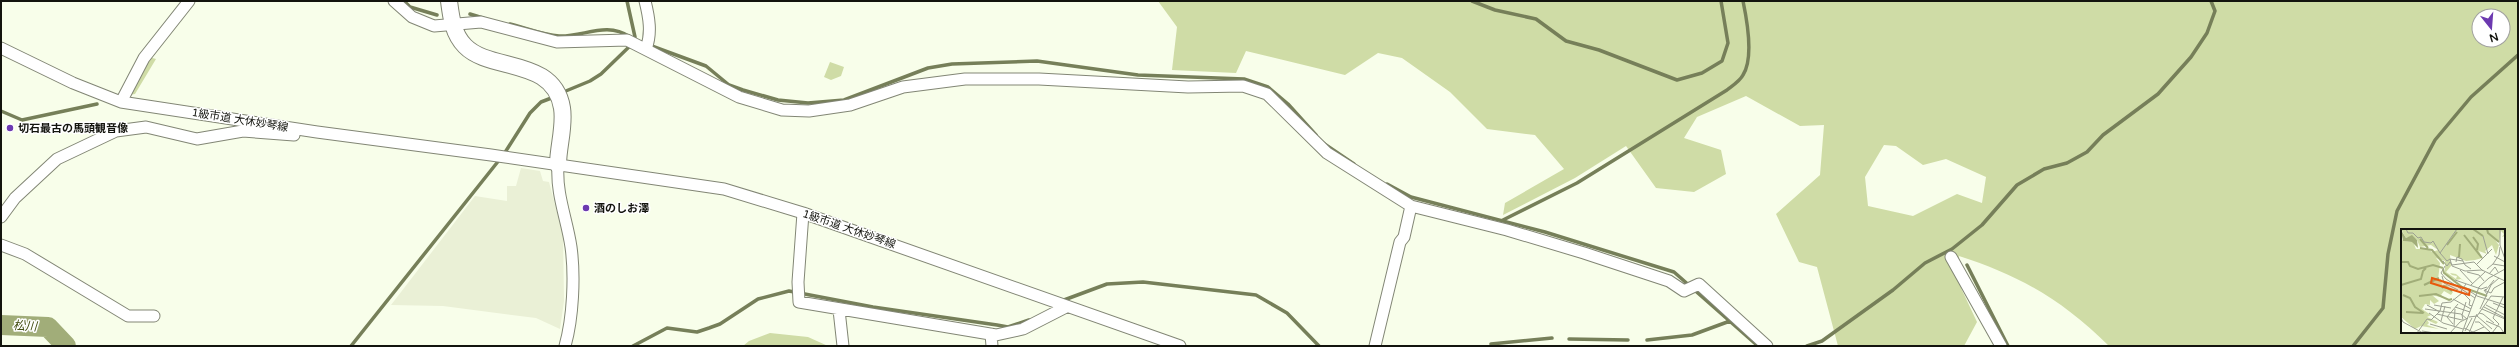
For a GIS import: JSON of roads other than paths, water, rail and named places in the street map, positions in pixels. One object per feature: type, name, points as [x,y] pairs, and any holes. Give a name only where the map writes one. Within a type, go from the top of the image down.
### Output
[{"type":"street","points":[[121,102],[144,58],[189,1]]},
{"type":"street","points":[[394,1],[412,17],[434,26],[452,23],[480,22],[557,42],[632,42],[648,45],[739,98],[782,110],[809,111],[850,105],[903,86],[965,79],[1039,79],[1188,87],[1243,86],[1267,94],[1327,153],[1411,206],[1507,230],[1577,250],[1669,281],[1684,291],[1699,284],[1767,346]]},
{"type":"street","points":[[449,1],[452,23],[466,47],[478,54],[542,76],[558,95],[563,109],[558,166],[559,196],[572,255],[571,314],[566,345]]},
{"type":"street","points":[[645,1],[649,21],[648,45]]},
{"type":"street","name":"1級市道 大休妙琴線","points":[[1,48],[73,83],[121,102],[317,132],[490,154],[558,166],[724,189],[803,213],[1180,346]]},
{"type":"street","points":[[1,217],[15,198],[57,159],[116,131],[146,127],[197,139],[243,132],[302,135],[317,132]]},
{"type":"street","points":[[1375,346],[1400,242],[1404,237],[1411,206]]},
{"type":"street","points":[[803,213],[799,302],[839,310],[996,335],[1023,329],[1066,307]]},
{"type":"street","points":[[1,245],[24,254],[128,316],[154,316]]},
{"type":"street","points":[[1951,257],[2001,346]]},
{"type":"street","points":[[839,310],[842,346]]},
{"type":"street","points":[[991,334],[992,346]]},
{"type":"waterway","points":[[404,1],[410,7],[437,15]]},
{"type":"waterway","points":[[627,1],[635,37]]},
{"type":"waterway","points":[[1472,1],[1495,10],[1536,19],[1566,41],[1599,50],[1677,80],[1702,73],[1722,61],[1728,43],[1721,1]]},
{"type":"waterway","points":[[1503,220],[1577,183],[1727,90],[1738,81],[1742,77],[1746,68],[1749,49],[1748,28],[1743,1]]},
{"type":"waterway","points":[[1807,346],[1822,341],[1893,290],[1925,263],[1952,249],[1982,225],[2017,185],[2044,169],[2067,163],[2087,152],[2103,135],[2158,94],[2191,57],[2207,33],[2215,11],[2211,1]]},
{"type":"waterway","points":[[470,14],[483,18]]},
{"type":"waterway","points":[[510,24],[541,33],[559,36],[612,30],[621,32],[630,37]]},
{"type":"waterway","points":[[561,93],[590,81],[601,74],[632,44]]},
{"type":"waterway","points":[[649,45],[706,66],[729,85],[778,100],[808,103],[844,100],[928,68],[952,64],[1037,61],[1138,75],[1244,79],[1268,87],[1288,104],[1316,135]]},
{"type":"waterway","points":[[2353,346],[2383,308],[2388,254],[2397,211],[2435,140],[2471,97],[2518,55]]},
{"type":"waterway","points":[[504,154],[530,113],[541,102],[554,97]]},
{"type":"waterway","points":[[1,111],[22,120],[97,104]]},
{"type":"waterway","points":[[1323,143],[1354,164]]},
{"type":"waterway","points":[[351,346],[500,159]]},
{"type":"waterway","points":[[1387,184],[1411,197],[1545,232],[1674,272],[1758,346]]},
{"type":"waterway","points":[[1967,265],[2008,346]]},
{"type":"waterway","points":[[1064,300],[1107,284],[1143,282],[1256,295],[1287,313],[1319,346]]},
{"type":"waterway","points":[[633,346],[667,328],[697,332],[709,328],[720,324],[758,299],[789,291],[873,307],[1008,327],[1029,320]]},
{"type":"waterway","points":[[1647,340],[1692,335],[1730,321]]},
{"type":"waterway","name":"松川","points":[[1,325],[48,327],[66,346]]},
{"type":"waterway","points":[[1491,344],[1552,338]]},
{"type":"waterway","points":[[1569,339],[1628,340]]},
{"type":"place","name":"切石最古の馬頭観音像","points":[[10,128]]},
{"type":"place","name":"酒のしお澤","points":[[586,208]]}]
